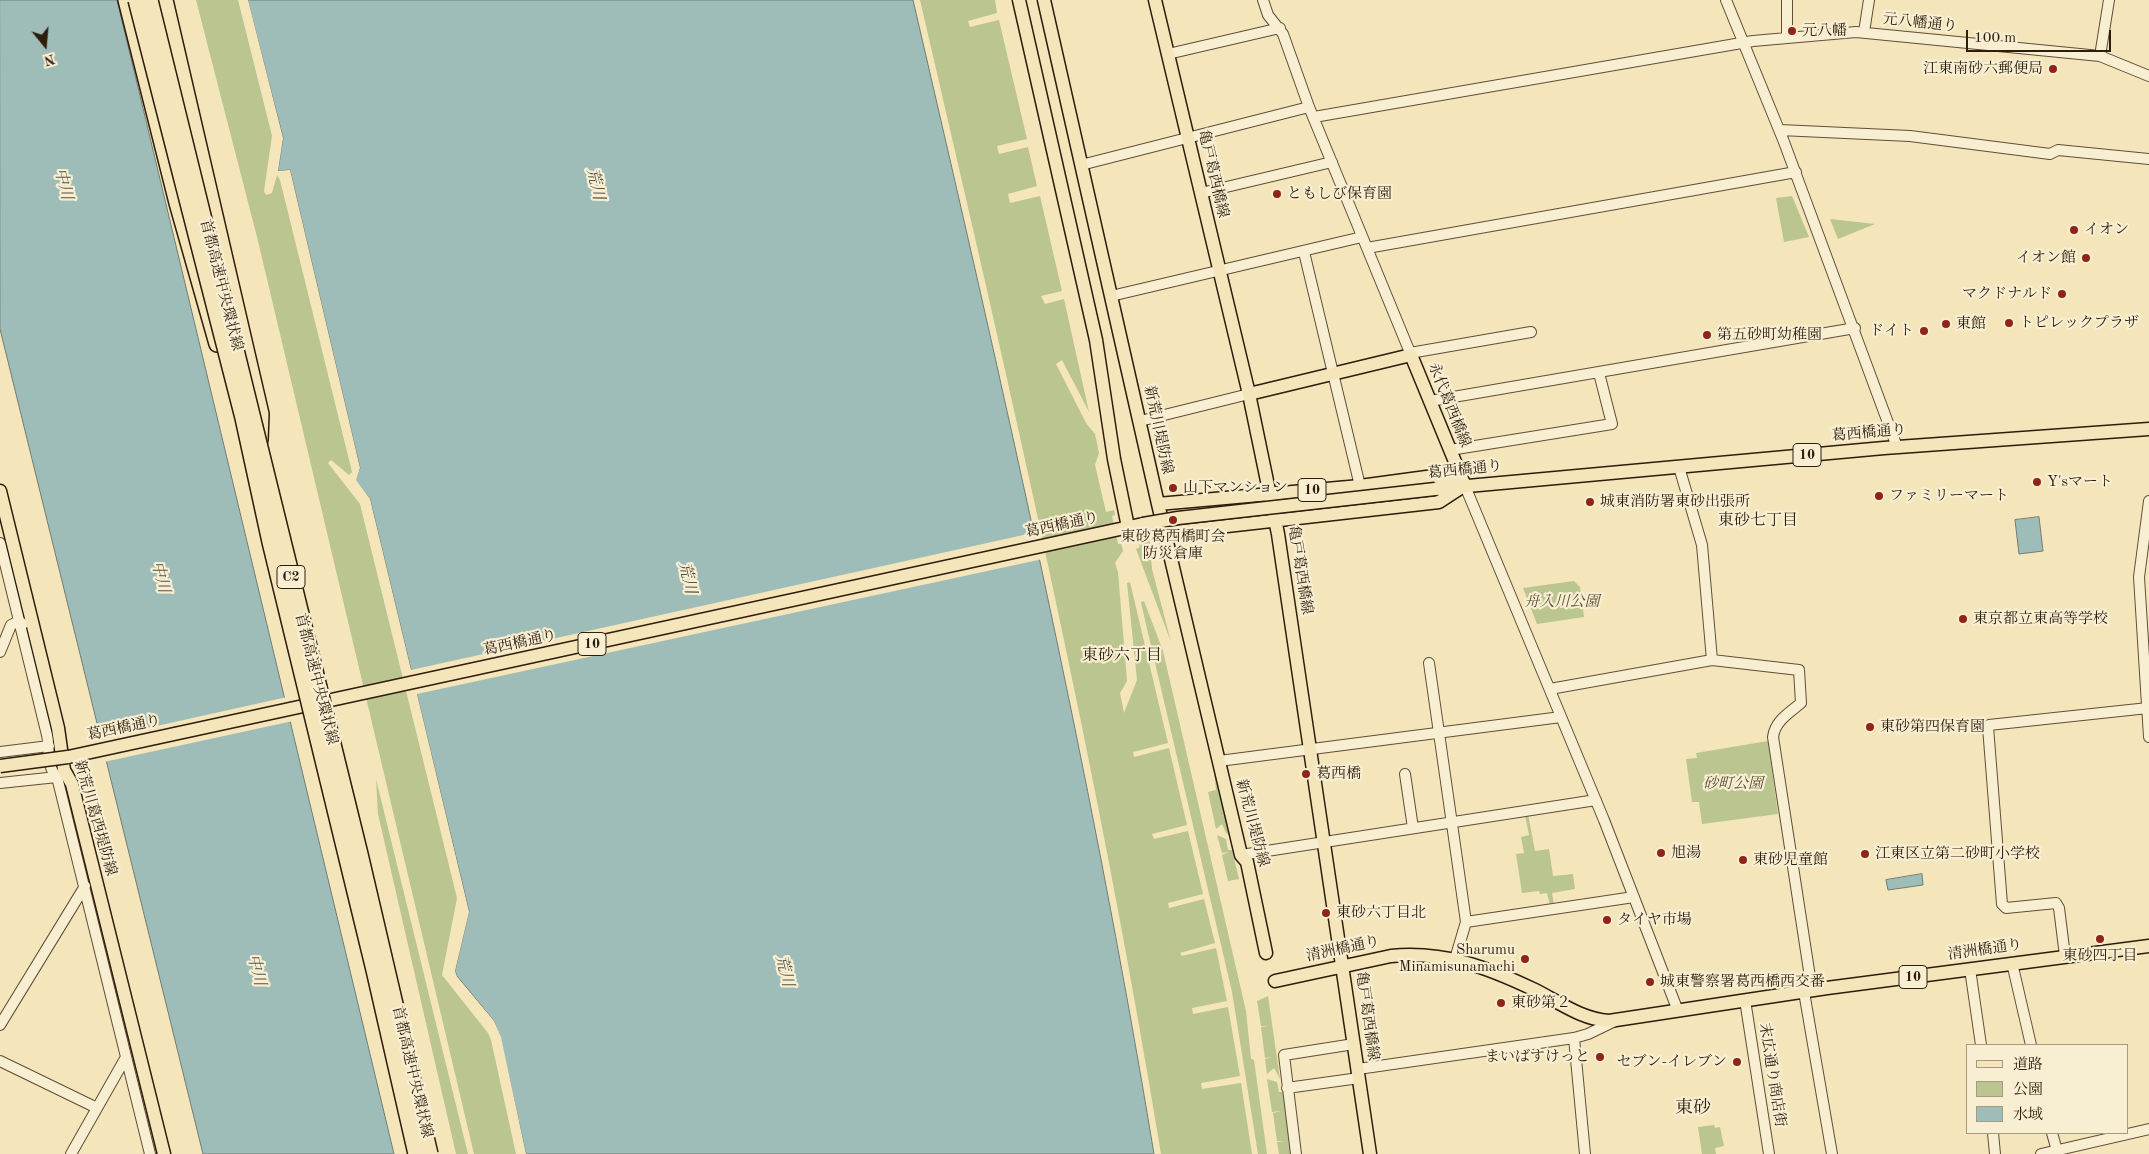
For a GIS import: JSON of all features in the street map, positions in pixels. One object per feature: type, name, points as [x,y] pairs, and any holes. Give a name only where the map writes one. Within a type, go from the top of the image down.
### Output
[{"type":"highway","points":[[126,0],[177,203],[230,390],[243,418]]},
{"type":"highway","name":"首都高速中央環状線","points":[[136,0],[243,418],[272,552],[374,970],[416,1154]]},
{"type":"highway","name":"首都高速中央環状線","points":[[150,0],[260,441],[281,538],[360,854],[430,1154]]},
{"type":"highway","points":[[164,0],[261,414],[260,441]]},
{"type":"main road","points":[[1019,0],[1096,340],[1114,459],[1121,529]]},
{"type":"main road","name":"新荒川堤防線","points":[[1044,0],[1158,504],[1241,855],[1247,862],[1266,952]]},
{"type":"main road","name":"亀戸葛西橋線","points":[[1155,0],[1249,394],[1276,521],[1370,1154]]},
{"type":"main road","name":"永代葛西橋線","points":[[1249,394],[1410,354],[1465,486]]},
{"type":"main road","name":"葛西橋通り","points":[[0,766],[78,755],[1143,524],[1178,518],[1465,486],[1897,447],[2149,429]]},
{"type":"main road","name":"10","points":[[1158,504],[1360,486],[1434,476],[1465,486]]},
{"type":"main road","name":"10","points":[[1166,533],[1439,502],[1465,486]]},
{"type":"main road","name":"新荒川葛西堤防線","points":[[0,491],[58,728],[64,770],[72,784],[164,1154]]},
{"type":"main road","name":"清洲橋通り","points":[[1274,981],[1343,965],[1410,954],[1440,956],[1455,959],[1517,982],[1593,1019],[1616,1020],[1808,991],[2149,946]]},
{"type":"street","points":[[1263,0],[1268,15],[1280,28],[1410,354],[1531,332]]},
{"type":"street","points":[[1726,0],[1780,130],[1855,328],[1897,447]]},
{"type":"street","points":[[1787,0],[1787,37]]},
{"type":"street","points":[[1864,32],[1869,0]]},
{"type":"street","points":[[2100,56],[2109,0]]},
{"type":"street","points":[[1168,54],[1280,28]]},
{"type":"street","name":"元八幡通り","points":[[1314,117],[1743,43],[1787,37],[1864,32],[2100,56],[2149,76]]},
{"type":"street","points":[[1081,166],[1310,107]]},
{"type":"street","points":[[1780,130],[1910,136],[2050,154],[2058,150],[2149,159]]},
{"type":"street","points":[[1201,192],[1332,162]]},
{"type":"street","points":[[1367,248],[1796,172]]},
{"type":"street","points":[[1111,296],[1362,237]]},
{"type":"street","points":[[1304,252],[1360,486]]},
{"type":"street","points":[[1430,401],[1855,328]]},
{"type":"street","points":[[1450,450],[1612,424],[1599,373]]},
{"type":"street","points":[[1140,421],[1249,394]]},
{"type":"street","points":[[1679,467],[1702,545],[1712,660]]},
{"type":"street","points":[[1465,486],[1596,800],[1678,1011]]},
{"type":"street","points":[[2149,501],[2139,565],[2149,737]]},
{"type":"street","points":[[0,543],[49,746],[52,772],[58,777],[150,1154]]},
{"type":"street","points":[[19,621],[36,637]]},
{"type":"street","points":[[0,652],[11,625],[19,621]]},
{"type":"street","points":[[1550,689],[1712,660],[1799,670],[1800,703],[1779,722],[1774,729],[1773,737],[1832,1154]]},
{"type":"street","points":[[1429,662],[1466,922],[1455,959]]},
{"type":"street","points":[[2065,956],[2059,908],[2056,903],[2006,908],[2002,904],[1988,727],[1990,725],[2148,708]]},
{"type":"street","points":[[1219,761],[1561,717]]},
{"type":"street","points":[[0,752],[49,746]]},
{"type":"street","points":[[1405,774],[1413,828]]},
{"type":"street","points":[[0,783],[58,777]]},
{"type":"street","points":[[1241,855],[1596,800]]},
{"type":"street","points":[[0,1025],[85,886]]},
{"type":"street","points":[[1466,922],[1634,897]]},
{"type":"street","points":[[2012,963],[2031,1044]]},
{"type":"street","points":[[1970,969],[1981,1044]]},
{"type":"street","name":"末広通り商店街","points":[[1745,1000],[1769,1154]]},
{"type":"street","points":[[1287,1088],[1574,1038],[1588,1034],[1616,1020]]},
{"type":"street","points":[[1574,1038],[1585,1154]]},
{"type":"street","points":[[1296,1154],[1284,1055],[1354,1044]]},
{"type":"street","points":[[71,1154],[126,1057]]},
{"type":"street","points":[[0,1061],[97,1108]]},
{"type":"street","points":[[2041,1154],[2057,1152],[2149,1129]]},
{"type":"street","points":[[1992,1134],[1995,1154]]},
{"type":"street","points":[[2052,1134],[2057,1152]]},
{"type":"green space","points":[[196,0],[238,0],[272,136],[264,191],[266,195],[272,193],[277,175],[280,180],[352,472],[349,475],[331,460],[328,463],[360,504],[457,898],[442,975],[488,1033],[491,1040],[516,1154],[474,1154],[258,241]]},
{"type":"green space","points":[[920,0],[995,0],[997,13],[968,21],[970,27],[999,20],[1027,139],[997,146],[999,154],[1028,147],[1037,186],[1008,194],[1010,203],[1040,196],[1062,291],[1041,296],[1045,304],[1064,299],[1089,412],[1062,360],[1056,364],[1086,423],[1095,434],[1099,453],[1095,465],[1106,512],[1114,510],[1115,515],[1112,516],[1118,544],[1121,543],[1123,551],[1115,563],[1118,572],[1127,681],[1120,693],[1124,713],[1137,680],[1127,583],[1130,582],[1168,743],[1133,752],[1134,757],[1169,748],[1187,825],[1152,834],[1154,839],[1188,831],[1203,894],[1168,903],[1169,908],[1204,899],[1215,943],[1180,953],[1182,956],[1216,948],[1227,1001],[1192,1008],[1193,1014],[1228,1007],[1240,1076],[1201,1083],[1202,1089],[1241,1083],[1252,1154],[1161,1154],[1136,1009],[1081,719],[1019,431]]},
{"type":"green space","points":[[1792,196],[1809,237],[1784,242],[1776,198]]},
{"type":"green space","points":[[1830,219],[1875,224],[1838,239]]},
{"type":"green space","points":[[1149,535],[1152,569],[1171,642],[1136,549],[1140,547],[1138,541]]},
{"type":"green space","name":"舟入川公園","points":[[1574,581],[1580,587],[1584,617],[1537,624],[1523,588]]},
{"type":"green space","points":[[1144,601],[1163,651],[1246,1011],[1251,1059],[1254,1060],[1267,1154],[1258,1154],[1232,992],[1145,620],[1141,602]]},
{"type":"green space","name":"砂町公園","points":[[1768,741],[1778,814],[1702,824],[1699,802],[1692,802],[1686,759],[1697,758],[1696,753]]},
{"type":"green space","points":[[1213,762],[1229,835],[1222,824],[1216,829],[1208,792],[1216,790]]},
{"type":"green space","points":[[376,779],[468,1154],[456,1154],[378,814]]},
{"type":"green space","points":[[1528,814],[1535,851],[1549,849],[1553,876],[1573,874],[1575,889],[1552,893],[1554,905],[1550,905],[1547,893],[1540,894],[1539,891],[1522,893],[1516,854],[1524,853],[1521,837],[1529,835],[1525,815]]},
{"type":"green space","points":[[1217,835],[1226,839],[1228,850],[1232,850],[1239,879],[1228,881],[1222,855],[1229,852],[1222,853]]},
{"type":"green space","points":[[1268,996],[1280,1079],[1274,1068],[1267,1074],[1265,1059],[1272,1057],[1265,1058],[1261,1027],[1267,1026],[1261,1026],[1257,1001]]},
{"type":"green space","points":[[1267,1079],[1277,1082],[1279,1092],[1283,1092],[1291,1154],[1279,1154],[1277,1142],[1285,1141],[1277,1141],[1273,1113],[1281,1111],[1272,1112]]},
{"type":"green space","points":[[1714,1125],[1715,1128],[1720,1127],[1724,1146],[1715,1148],[1716,1154],[1702,1154],[1698,1127]]},
{"type":"water","name":"中川","points":[[0,0],[117,0],[394,1154],[203,1154],[0,329]]},
{"type":"water","name":"荒川","points":[[248,0],[913,0],[1043,575],[1102,864],[1154,1154],[526,1154],[500,1037],[494,1021],[455,971],[469,911],[370,499],[355,480],[360,468],[290,170],[278,171],[283,138]]},
{"type":"water","points":[[2039,517],[2043,551],[2019,554],[2015,520]]},
{"type":"water","points":[[1922,874],[1923,885],[1888,890],[1886,880]]},
{"type":"pier","points":[[245,0],[248,0],[283,138],[278,171],[290,170],[360,468],[356,480],[370,499],[411,670],[1037,532],[1043,559],[417,694],[469,912],[455,971],[457,977],[494,1021],[501,1037],[526,1154],[523,1154],[498,1038],[492,1023],[455,978],[453,972],[466,912],[368,500],[353,481],[358,468],[288,172],[278,174],[275,172],[280,138]]},
{"type":"pier","points":[[287,697],[293,721],[104,762],[98,739]]},
{"type":"place","name":"元八幡","points":[[1792,31]]},
{"type":"place","name":"江東南砂六郵便局","points":[[2053,69]]},
{"type":"place","name":"ともしび保育園","points":[[1277,194]]},
{"type":"place","name":"イオン","points":[[2074,230]]},
{"type":"place","name":"イオン館","points":[[2086,258]]},
{"type":"place","name":"マクドナルド","points":[[2062,294]]},
{"type":"place","name":"トピレックプラザ","points":[[2009,323]]},
{"type":"place","name":"東館","points":[[1946,324]]},
{"type":"place","name":"ドイト","points":[[1924,331]]},
{"type":"place","name":"第五砂町幼稚園","points":[[1707,335]]},
{"type":"place","name":"Y'sマート","points":[[2037,482]]},
{"type":"place","name":"山下マンション","points":[[1173,488]]},
{"type":"place","name":"ファミリーマート","points":[[1879,496]]},
{"type":"place","name":"城東消防署東砂出張所","points":[[1590,502]]},
{"type":"place","name":"東砂葛西橋町会 防災倉庫","points":[[1173,520]]},
{"type":"place","name":"東京都立東高等学校","points":[[1963,619]]},
{"type":"place","name":"東砂第四保育園","points":[[1870,727]]},
{"type":"place","name":"葛西橋","points":[[1306,774]]},
{"type":"place","name":"旭湯","points":[[1661,853]]},
{"type":"place","name":"江東区立第二砂町小学校","points":[[1865,854]]},
{"type":"place","name":"東砂児童館","points":[[1743,860]]},
{"type":"place","name":"東砂六丁目北","points":[[1326,913]]},
{"type":"place","name":"タイヤ市場","points":[[1607,920]]},
{"type":"place","name":"東砂四丁目","points":[[2100,939]]},
{"type":"place","name":"Sharumu Minamisunamachi","points":[[1525,959]]},
{"type":"place","name":"城東警察署葛西橋西交番","points":[[1650,982]]},
{"type":"place","name":"東砂第２","points":[[1501,1003]]},
{"type":"place","name":"まいばすけっと","points":[[1600,1057]]},
{"type":"place","name":"セブン-イレブン","points":[[1737,1062]]},
{"type":"district","name":"東砂七丁目","points":[[1758,521]]},
{"type":"district","name":"東砂六丁目","points":[[1122,656]]},
{"type":"district","name":"東砂","points":[[1693,1108]]}]
